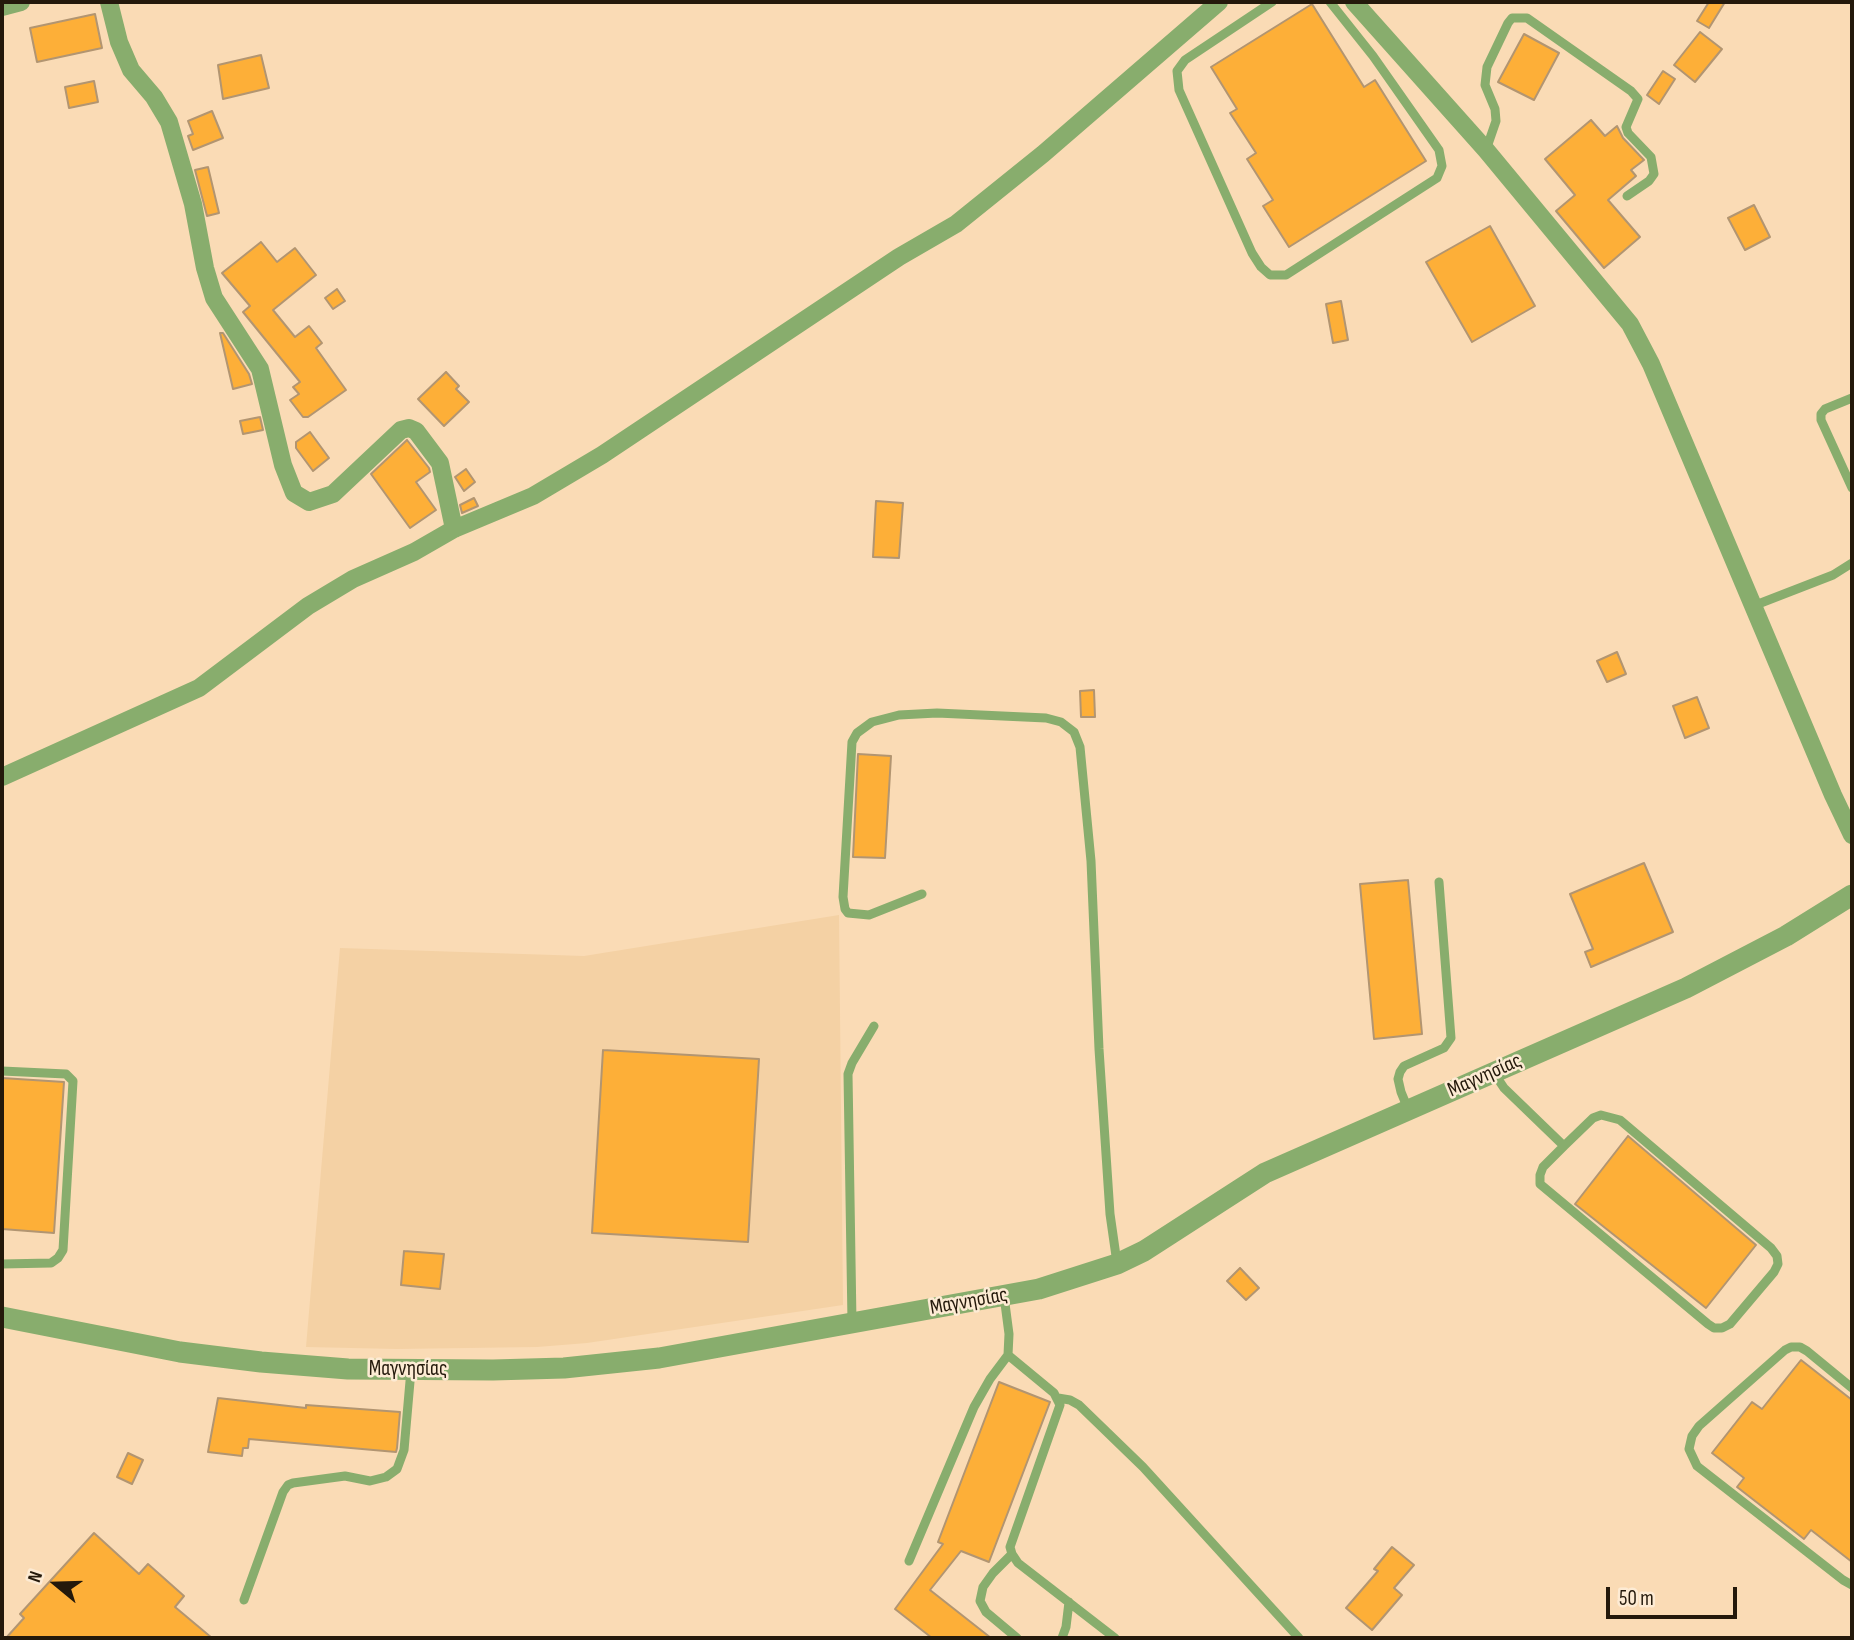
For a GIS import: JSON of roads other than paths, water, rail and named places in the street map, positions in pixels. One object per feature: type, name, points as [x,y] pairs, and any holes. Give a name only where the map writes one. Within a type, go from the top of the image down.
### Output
[{"type":"street","points":[[2,7],[21,2]]},
{"type":"street","points":[[109,2],[131,70],[154,97],[169,122],[193,204],[205,268],[214,298],[251,351],[260,369],[283,465],[294,494],[309,502],[333,494],[401,430],[409,428],[416,431],[440,463],[454,529]]},
{"type":"street","points":[[2,777],[199,688],[309,606],[353,579],[414,552],[454,529],[533,496],[602,455],[899,257],[956,224],[1219,2]]},
{"type":"street","points":[[1354,2],[1486,150],[1630,324],[1651,364],[1852,835]]},
{"type":"street","name":"Μαγνησίας","points":[[2,1317],[180,1352],[234,1359],[348,1369],[564,1368],[646,1359],[1039,1289],[1117,1264],[1144,1251],[1265,1173],[1686,988],[1786,936],[1852,895]]},
{"type":"lane","points":[[1272,2],[1185,60],[1177,71],[1179,90],[1252,253],[1270,275],[1286,275],[1437,178],[1442,166],[1439,150],[1373,56],[1330,2]]},
{"type":"lane","points":[[1486,150],[1496,121],[1485,85],[1487,67],[1512,18],[1527,18],[1631,91],[1637,99],[1626,127],[1628,133],[1651,156],[1654,174],[1649,181],[1626,196]]},
{"type":"lane","points":[[1852,398],[1825,409],[1821,420],[1852,488]]},
{"type":"lane","points":[[1753,606],[1833,575],[1852,563]]},
{"type":"lane","points":[[922,894],[869,915],[848,913],[845,909],[843,898],[851,755],[856,733],[872,722],[899,715],[937,713],[1046,718],[1061,722],[1074,732],[1080,747],[1091,861],[1099,1049],[1110,1214],[1117,1264]]},
{"type":"lane","points":[[1408,1109],[1401,1092],[1399,1072],[1404,1066],[1444,1048],[1451,1038],[1439,882]]},
{"type":"lane","points":[[852,1322],[848,1074],[874,1026]]},
{"type":"lane","points":[[2,1070],[66,1074],[73,1081],[63,1250],[51,1263],[2,1265]]},
{"type":"lane","points":[[1494,1073],[1504,1088],[1563,1146]]},
{"type":"lane","points":[[1601,1115],[1620,1120],[1771,1248],[1777,1256],[1778,1264],[1730,1324],[1714,1328],[1541,1184],[1539,1175],[1543,1167],[1563,1146],[1593,1118],[1601,1115]]},
{"type":"lane","points":[[909,1561],[974,1407],[1008,1355],[1009,1334],[1004,1296]]},
{"type":"lane","points":[[1852,1388],[1807,1351],[1800,1348],[1785,1350],[1699,1426],[1692,1436],[1689,1449],[1697,1466],[1852,1585]]},
{"type":"lane","points":[[1008,1355],[1058,1398],[1079,1405],[1143,1467],[1299,1638]]},
{"type":"lane","points":[[244,1600],[283,1492],[288,1485],[345,1476],[370,1481],[386,1477],[397,1469],[404,1450],[411,1370]]},
{"type":"lane","points":[[1058,1398],[1060,1405],[1010,1547],[1018,1563],[1115,1638]]},
{"type":"lane","points":[[1012,1554],[983,1587],[980,1601],[986,1612],[1017,1638]]},
{"type":"lane","points":[[1062,1638],[1069,1602]]}]
